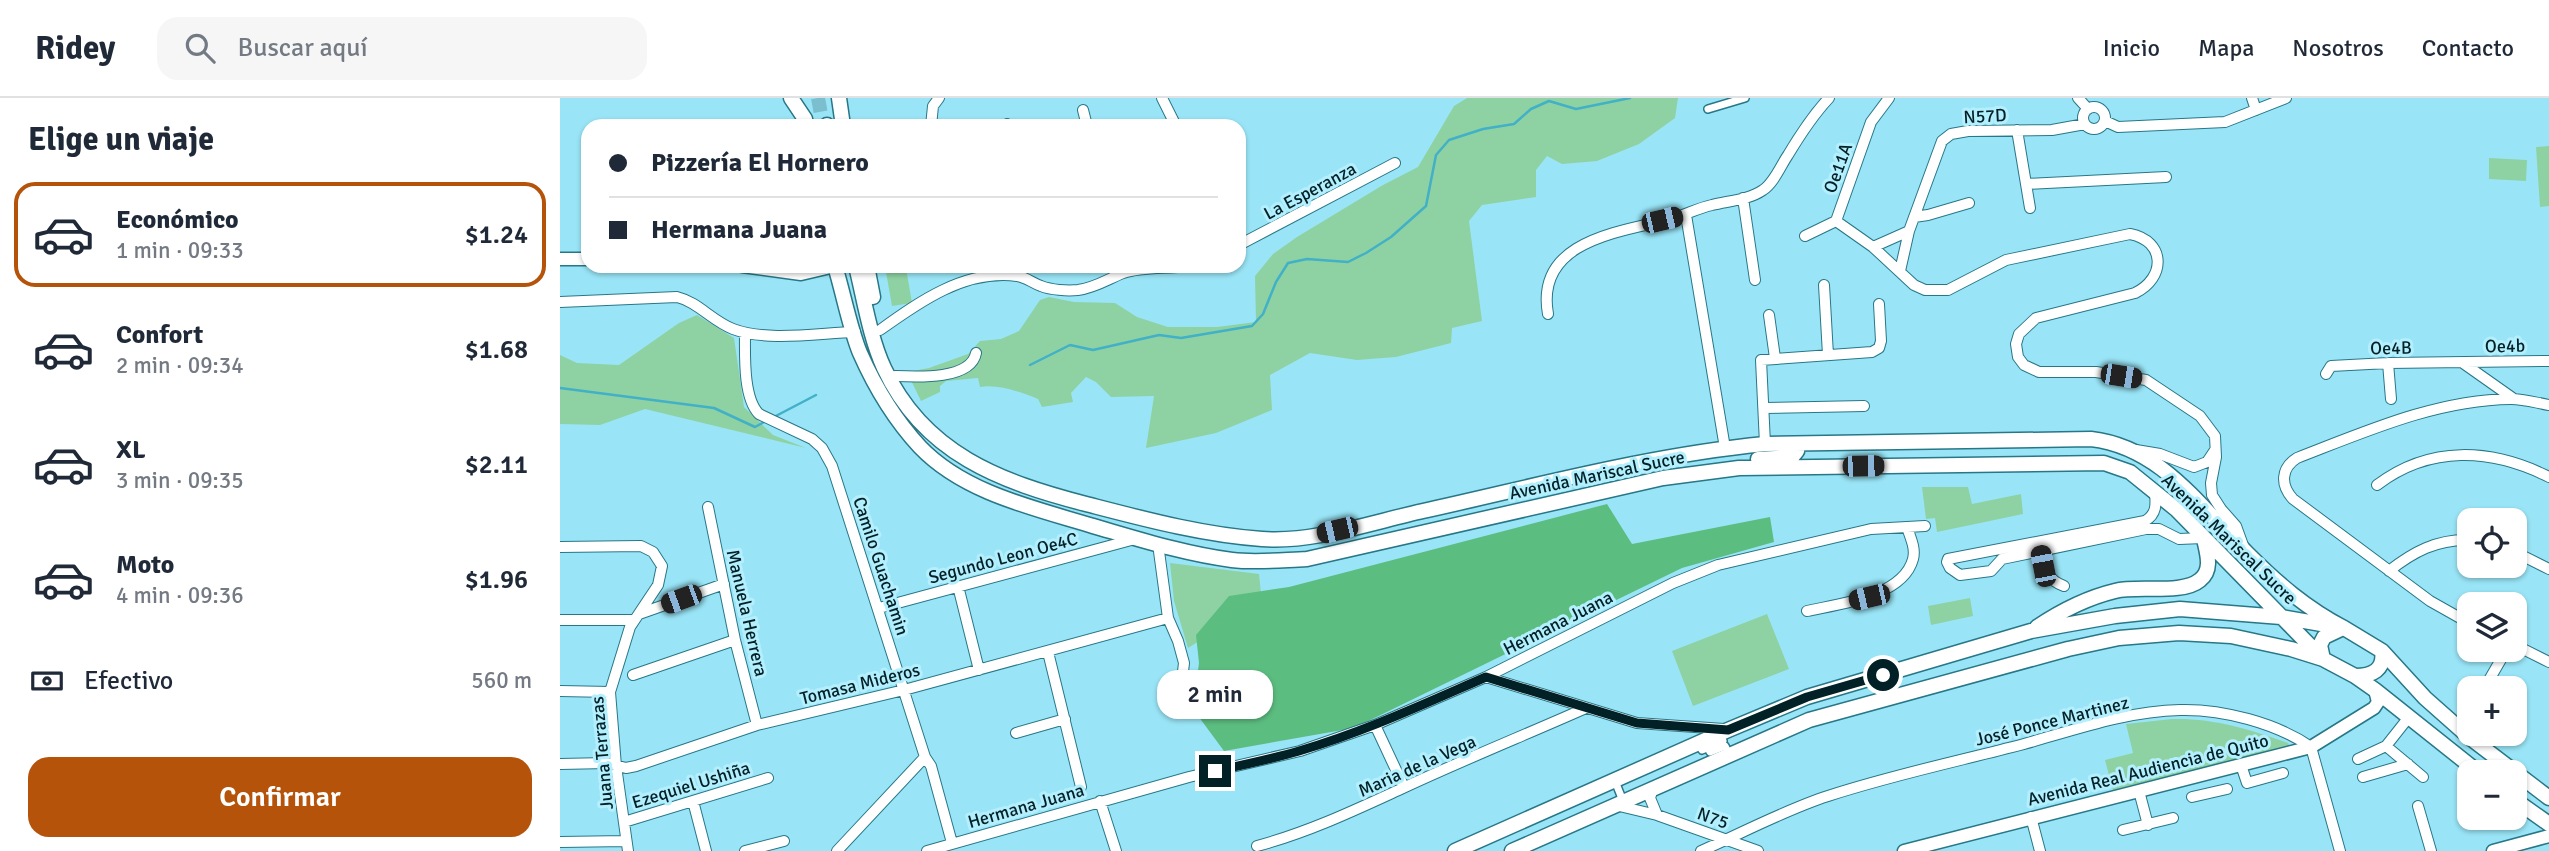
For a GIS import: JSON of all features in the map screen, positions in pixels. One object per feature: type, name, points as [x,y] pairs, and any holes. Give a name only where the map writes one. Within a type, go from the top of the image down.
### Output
[{"type":"main road","points":[[791,98],[805,119]]},
{"type":"main road","points":[[839,98],[842,119]]},
{"type":"main road","points":[[560,259],[581,259]]},
{"type":"main road","name":"Avenida Mariscal Sucre","points":[[837,273],[859,351],[889,408],[919,446],[937,463],[983,489],[1039,510],[1136,539],[1233,560],[1307,559],[1663,478],[1739,468],[2104,463],[2130,472],[2177,510],[2323,659]]},
{"type":"main road","name":"Avenida Mariscal Sucre","points":[[850,273],[857,319],[870,371]]},
{"type":"main road","name":"Avenida Mariscal Sucre","points":[[858,273],[883,366],[897,392],[950,450],[968,462],[1046,494],[1155,522],[1264,540],[1310,536],[1575,477],[1725,448],[1765,444],[2091,439],[2133,449],[2175,478],[2244,550],[2296,598],[2314,612],[2382,651],[2426,698],[2469,737],[2549,798]]},
{"type":"main road","name":"Avenida Mariscal Sucre","points":[[868,273],[880,330],[895,376],[914,413]]},
{"type":"main road","points":[[1703,473],[1731,460],[1792,457],[1797,451],[1793,444]]},
{"type":"main road","points":[[1509,513],[1503,504],[1507,500],[1556,488],[1575,477]]},
{"type":"main road","points":[[2031,631],[2085,600],[2118,590],[2193,585],[2204,576],[2208,568],[2203,538]]},
{"type":"main road","points":[[1455,851],[1807,697],[2031,631],[2115,616],[2180,609],[2281,617],[2344,628]]},
{"type":"main road","points":[[2323,659],[2320,645],[2323,637],[2344,628]]},
{"type":"main road","points":[[1512,851],[1809,720],[2068,649],[2119,638],[2179,633],[2231,636],[2323,659],[2375,690],[2463,760]]},
{"type":"main road","points":[[2355,676],[2377,671],[2382,662],[2382,651]]},
{"type":"main road","name":"Avenida Real Audiencia de Quito","points":[[1904,851],[2311,747],[2374,708],[2378,702],[2375,690]]},
{"type":"main road","points":[[2527,808],[2549,824]]},
{"type":"main road","points":[[2493,851],[2549,836]]},
{"type":"street","points":[[932,119],[933,106],[939,98]]},
{"type":"street","points":[[1162,98],[1172,119]]},
{"type":"street","points":[[1708,109],[1745,98]]},
{"type":"street","points":[[1548,314],[1544,296],[1556,265],[1566,254],[1584,243],[1764,190],[1803,131],[1829,98]]},
{"type":"street","name":"Oe11A","points":[[1805,236],[1836,221],[1871,122],[1888,98]]},
{"type":"street","points":[[2078,98],[2103,112],[2105,121]]},
{"type":"street","points":[[2252,98],[2256,110]]},
{"type":"street","points":[[2105,121],[2118,127],[2225,122],[2286,98]]},
{"type":"street","points":[[2094,105],[2083,116],[2085,124],[2096,129],[2105,121]]},
{"type":"street","points":[[1083,110],[1085,119]]},
{"type":"street","name":"N57D","points":[[1900,271],[1909,231],[1942,141],[1951,134],[1968,131],[2052,130],[2085,124]]},
{"type":"street","points":[[2017,130],[2030,208]]},
{"type":"street","name":"La Esperanza","points":[[1246,242],[1395,163]]},
{"type":"street","points":[[2026,184],[2166,177]]},
{"type":"street","points":[[1743,198],[1755,280]]},
{"type":"street","points":[[1914,217],[1969,203]]},
{"type":"street","points":[[1686,215],[1725,448]]},
{"type":"street","points":[[1836,221],[1873,247],[1914,285],[1925,290],[1948,290],[2006,260],[2130,234],[2140,236],[2148,242],[2158,261],[2155,278],[2146,288],[2036,318],[2018,334],[2015,344],[2018,357],[2024,365],[2039,372],[2096,372],[2146,380],[2200,416],[2215,436],[2216,463],[2211,484],[2212,495],[2236,526],[2244,550]]},
{"type":"street","points":[[1873,247],[1909,231]]},
{"type":"street","points":[[880,330],[937,293],[968,280],[987,276],[1021,276],[1050,288],[1078,289],[1100,285],[1123,273]]},
{"type":"street","points":[[1824,285],[1828,355]]},
{"type":"street","points":[[560,302],[677,297],[691,300],[700,311],[732,329],[745,333],[766,335],[855,332]]},
{"type":"street","points":[[1765,444],[1761,360],[1872,352],[1879,348],[1881,341],[1879,304]]},
{"type":"street","points":[[1769,315],[1774,358]]},
{"type":"street","name":"Camilo Guachamin","points":[[745,333],[746,372],[753,408],[759,414],[812,439],[832,466],[930,766],[952,844]]},
{"type":"street","points":[[895,376],[957,372],[970,366],[976,353]]},
{"type":"street","name":"Oe4b","points":[[2462,363],[2549,361]]},
{"type":"street","points":[[2388,363],[2391,399]]},
{"type":"street","points":[[2462,363],[2514,399]]},
{"type":"street","name":"Oe4B","points":[[2326,374],[2331,366],[2462,363]]},
{"type":"street","points":[[2457,616],[2430,601],[2288,493],[2283,479],[2289,463],[2298,457],[2413,414],[2441,407],[2514,399],[2549,405]]},
{"type":"street","points":[[1764,408],[1864,405]]},
{"type":"street","points":[[2133,449],[2160,454],[2194,467],[2207,462],[2216,450]]},
{"type":"street","points":[[2377,485],[2390,475],[2433,457],[2452,455],[2500,459],[2549,477]]},
{"type":"street","points":[[2120,530],[2152,516],[2156,508],[2155,492]]},
{"type":"street","name":"Manuela Herrera","points":[[708,507],[735,640],[757,725]]},
{"type":"street","name":"Hermana Juana","points":[[927,851],[1189,777],[1300,751],[1375,725],[1486,677],[1673,583],[1718,565],[1871,529],[1925,526]]},
{"type":"street","points":[[1807,611],[1869,597],[1901,578],[1913,559],[1914,550],[1907,527]]},
{"type":"street","points":[[2001,554],[1991,571],[1960,575],[1950,568],[1947,562],[1948,559],[2001,554],[2120,530],[2151,528],[2179,539],[2203,538]]},
{"type":"street","name":"Segundo Leon Oe4C","points":[[879,608],[1136,539]]},
{"type":"street","points":[[2389,571],[2405,558],[2432,544],[2457,541]]},
{"type":"street","points":[[1158,544],[1168,618],[1184,663],[1180,697]]},
{"type":"street","name":"Juana Terrazas","points":[[560,547],[641,546],[653,552],[660,560],[663,572],[637,617],[620,654],[610,692],[616,766],[627,846]]},
{"type":"street","points":[[2039,547],[2049,578],[2064,586]]},
{"type":"street","points":[[2527,558],[2549,569]]},
{"type":"street","points":[[560,620],[637,617],[724,584]]},
{"type":"street","points":[[958,586],[979,670]]},
{"type":"street","name":"Tomasa Mideros","points":[[560,764],[607,763],[636,766],[757,725],[904,690],[1168,618]]},
{"type":"street","points":[[633,675],[735,640]]},
{"type":"street","points":[[2527,651],[2549,662]]},
{"type":"street","points":[[1048,652],[1081,787]]},
{"type":"street","points":[[1883,675],[1889,698]]},
{"type":"street","points":[[1486,677],[1637,723],[1728,730]]},
{"type":"street","points":[[560,691],[610,692]]},
{"type":"street","name":"Maria de la Vega","points":[[1258,846],[1332,821],[1586,708]]},
{"type":"street","name":"José Ponce Martinez","points":[[1701,851],[1827,796],[2146,713],[2180,710],[2230,716],[2292,735],[2311,747]]},
{"type":"street","points":[[2358,759],[2386,746],[2409,717]]},
{"type":"street","points":[[1016,733],[1065,719]]},
{"type":"street","points":[[1375,725],[1404,787]]},
{"type":"street","points":[[1698,743],[1702,750],[1723,741],[1709,750],[1710,752],[1725,746],[1728,754]]},
{"type":"street","points":[[2386,746],[2423,777]]},
{"type":"street","points":[[2311,747],[2340,851]]},
{"type":"street","points":[[837,851],[925,757]]},
{"type":"street","points":[[2363,777],[2408,764]]},
{"type":"street","points":[[2241,765],[2247,783],[2283,773]]},
{"type":"street","points":[[2203,775],[2208,792]]},
{"type":"street","name":"Ezequiel Ushiña","points":[[624,822],[768,778]]},
{"type":"street","points":[[1615,781],[1619,803]]},
{"type":"street","points":[[1654,788],[1650,798],[1657,815]]},
{"type":"street","points":[[2192,797],[2227,789]]},
{"type":"street","points":[[2138,791],[2148,825]]},
{"type":"street","points":[[693,801],[706,851]]},
{"type":"street","points":[[1100,801],[1116,851]]},
{"type":"street","name":"N75","points":[[1619,803],[1758,851]]},
{"type":"street","points":[[2418,806],[2431,851]]},
{"type":"street","points":[[2031,817],[2040,851]]},
{"type":"street","points":[[2123,830],[2173,818]]},
{"type":"street","points":[[745,851],[784,841]]},
{"type":"street","points":[[560,842],[627,846]]},
{"type":"green space","points":[[1467,98],[1678,98],[1675,118],[1639,144],[1597,161],[1562,164],[1547,156],[1536,170],[1536,197],[1482,205],[1469,221],[1482,321],[1452,328],[1451,343],[1396,357],[1357,360],[1310,353],[1270,375],[1272,410],[1216,433],[1146,448],[1154,396],[1111,397],[1096,382],[1086,377],[1071,393],[1073,402],[1042,407],[1038,399],[1017,391],[980,387],[978,378],[946,381],[940,386],[940,392],[921,401],[907,372],[929,368],[968,354],[980,341],[1001,339],[1019,331],[1040,300],[1049,297],[1074,302],[1115,303],[1137,317],[1168,327],[1217,327],[1256,322],[1255,276],[1273,254],[1383,185],[1418,167],[1454,106]]},
{"type":"green space","points":[[2549,146],[2549,206],[2540,207],[2536,147]]},
{"type":"green space","points":[[2489,158],[2527,160],[2526,181],[2489,179]]},
{"type":"green space","points":[[886,273],[907,273],[912,303],[892,306]]},
{"type":"green space","points":[[697,315],[734,338],[744,407],[773,435],[806,448],[645,409],[600,425],[560,424],[560,355],[577,363],[619,365],[679,323]]},
{"type":"green space","points":[[1922,487],[1968,487],[1972,504],[2021,494],[2023,514],[1937,532],[1935,518],[1926,519]]},
{"type":"green space","points":[[1607,504],[1632,544],[1770,517],[1774,542],[1682,568],[1354,728],[1224,751],[1193,709],[1199,663],[1196,635],[1229,596],[1289,587]]},
{"type":"green space","points":[[1170,563],[1259,574],[1263,613],[1220,628],[1188,648],[1174,601]]},
{"type":"green space","points":[[1970,598],[1973,616],[1931,625],[1928,606]]},
{"type":"green space","points":[[1767,614],[1789,669],[1693,706],[1672,651]]},
{"type":"green space","points":[[2172,719],[2231,725],[2274,738],[2290,746],[2113,790],[2105,760],[2133,753],[2126,724]]},
{"type":"waterway","points":[[1030,365],[1070,345],[1093,350],[1159,335],[1181,338],[1252,326],[1263,314],[1276,282],[1288,263],[1307,259],[1348,262],[1391,237],[1426,206],[1436,155],[1449,140],[1483,129],[1514,124],[1531,109],[1549,101],[1576,109],[1630,98]]},
{"type":"waterway","points":[[560,388],[714,408],[755,427],[766,421]]},
{"type":"waterway","points":[[772,418],[816,395]]},
{"type":"tunnel","points":[[818,98],[822,119]]},
{"type":"route","points":[[1215,771],[1300,751],[1375,725],[1486,677],[1637,723],[1728,730],[1807,697],[1883,675]]}]
